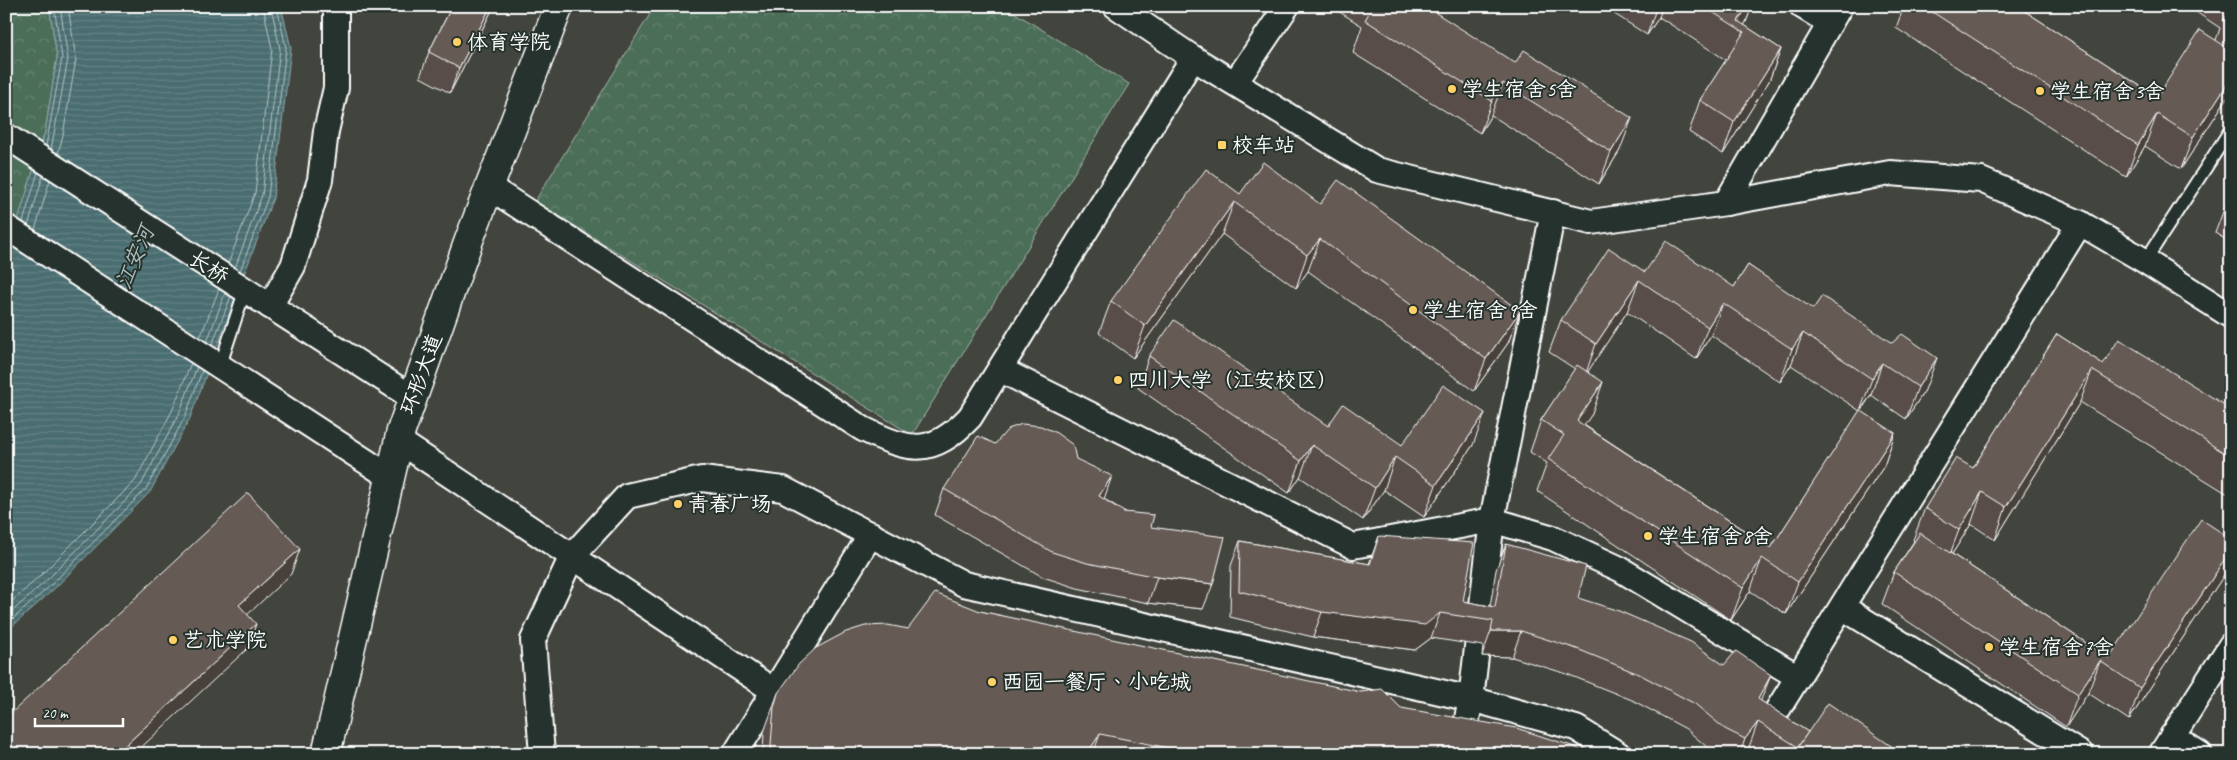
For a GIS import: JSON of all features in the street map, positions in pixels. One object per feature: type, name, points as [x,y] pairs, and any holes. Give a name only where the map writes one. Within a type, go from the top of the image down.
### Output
[{"type":"street","points":[[270,306],[293,266],[320,180],[326,131],[336,88],[336,6]]},
{"type":"street","name":"环形大道","points":[[326,754],[390,477],[412,398],[489,187],[559,6]]},
{"type":"street","points":[[1116,6],[1193,58],[1377,170],[1591,222],[1726,203],[1890,173],[1981,180],[2080,223],[2145,261],[2231,316]]},
{"type":"street","points":[[1234,83],[1287,6]]},
{"type":"street","points":[[1726,203],[1835,15],[1802,6]]},
{"type":"street","points":[[489,187],[863,429],[890,442],[922,448],[954,434],[970,417],[1001,370],[1193,58]]},
{"type":"street","name":"长桥","points":[[6,136],[412,398]]},
{"type":"street","points":[[1460,754],[1471,699],[1492,520],[1553,212]]},
{"type":"street","points":[[1770,722],[2080,223]]},
{"type":"street","points":[[6,227],[390,477]]},
{"type":"street","points":[[1001,370],[1353,546],[1492,520],[1553,538],[1620,569],[1798,677]]},
{"type":"street","points":[[399,442],[774,691]]},
{"type":"street","points":[[542,754],[534,640],[572,556],[627,496],[702,480],[783,489],[964,584],[1471,699],[1576,728],[1618,754]]},
{"type":"street","points":[[735,754],[870,534]]},
{"type":"street","points":[[1842,607],[2081,754]]},
{"type":"street","points":[[2200,754],[2166,745],[2231,645]]},
{"type":"lane","points":[[2145,261],[2231,129]]},
{"type":"lane","points":[[216,364],[242,289]]},
{"type":"shaded area","name":"四川大学（江安校区）","points":[[6,6],[2231,6],[2231,754],[6,754]]},
{"type":"green space","points":[[6,6],[49,6],[57,57],[45,132],[6,260]]},
{"type":"green space","points":[[655,6],[1004,6],[1129,84],[912,435],[535,201]]},
{"type":"water","name":"江安河","points":[[49,6],[281,6],[291,48],[273,198],[190,418],[150,492],[54,589],[6,632],[6,260],[45,132],[57,57]]},
{"type":"building","name":"体育学院","points":[[452,6],[491,6],[459,68],[429,52]]},
{"type":"building","points":[[1373,6],[1425,6],[1515,63],[1524,50],[1632,118],[1611,152],[1503,83],[1492,101],[1365,20]]},
{"type":"building","points":[[1703,6],[1748,6],[1738,21],[1781,49],[1734,122],[1700,100],[1744,32]]},
{"type":"building","points":[[1923,6],[2017,6],[2157,97],[2200,30],[2231,50],[2231,78],[2193,137],[2157,114],[2138,145]]},
{"type":"building","points":[[2231,9],[2231,26],[2223,21]]},
{"type":"building","points":[[1263,162],[1320,204],[1338,180],[1520,311],[1486,359],[1320,239],[1307,255],[1234,202],[1145,326],[1111,301],[1206,169],[1240,194]]},
{"type":"building","points":[[2231,194],[2231,204],[2227,201]]},
{"type":"building","points":[[1666,241],[1734,287],[1748,265],[1813,309],[1822,296],[1892,343],[1902,334],[1937,358],[1918,387],[1882,363],[1872,379],[1803,333],[1792,349],[1723,303],[1708,327],[1639,280],[1596,344],[1561,320],[1609,248],[1645,272]]},
{"type":"building","points":[[1174,320],[1328,426],[1343,404],[1402,445],[1443,385],[1485,413],[1436,485],[1395,457],[1375,488],[1312,445],[1301,461],[1149,356]]},
{"type":"building","points":[[2057,334],[2103,364],[2119,339],[2231,409],[2231,457],[2092,370],[2006,507],[1982,492],[1959,530],[1925,508],[1956,458],[1973,468]]},
{"type":"building","points":[[1577,365],[1603,382],[1577,421],[1771,548],[1860,410],[1895,433],[1798,582],[1762,558],[1743,588],[1548,459],[1564,435],[1541,420]]},
{"type":"building","points":[[1022,424],[1041,426],[1055,432],[1073,445],[1076,459],[1112,476],[1099,496],[1124,512],[1154,515],[1151,527],[1225,537],[1213,584],[1157,577],[1087,563],[1052,552],[944,489],[978,436],[995,444],[1008,429]]},
{"type":"building","name":"艺术学院","points":[[248,493],[300,549],[239,605],[256,624],[116,754],[6,754],[6,718]]},
{"type":"building","points":[[2201,519],[2231,539],[2231,550],[2140,688],[2100,661],[2078,694],[1894,572],[1920,533],[2109,658]]},
{"type":"building","points":[[1379,536],[1474,543],[1463,601],[1495,607],[1506,544],[1586,566],[1578,598],[1619,611],[1691,642],[1724,665],[1736,651],[1771,675],[1758,699],[1808,732],[1798,747],[1758,722],[1745,739],[1725,729],[1695,704],[1641,675],[1577,649],[1521,631],[1491,631],[1493,621],[1440,613],[1425,625],[1322,612],[1239,591],[1240,541],[1370,564]]},
{"type":"building","name":"西园一餐厅、小吃城","points":[[935,593],[980,611],[1361,692],[1382,689],[1401,708],[1516,728],[1575,747],[1587,754],[1471,754],[1438,747],[1437,754],[1198,754],[1100,734],[1087,754],[772,754],[774,707],[778,693],[799,664],[816,648],[846,632],[865,626],[888,625],[908,629]]},
{"type":"building","points":[[1828,703],[1903,754],[1793,754]]},
{"type":"building","points":[[1964,749],[1972,754],[1961,754]]},
{"type":"place","name":"体育学院","points":[[457,42]]},
{"type":"place","name":"学生宿舍5舍","points":[[1452,89]]},
{"type":"place","name":"学生宿舍3舍","points":[[2040,91]]},
{"type":"place","name":"校车站","points":[[1222,145]]},
{"type":"place","name":"学生宿舍9舍","points":[[1413,310]]},
{"type":"place","name":"四川大学（江安校区）","points":[[1118,380]]},
{"type":"place","name":"青春广场","points":[[678,504]]},
{"type":"place","name":"学生宿舍8舍","points":[[1648,536]]},
{"type":"place","name":"艺术学院","points":[[173,640]]},
{"type":"place","name":"学生宿舍7舍","points":[[1989,647]]},
{"type":"place","name":"西园一餐厅、小吃城","points":[[992,682]]}]
